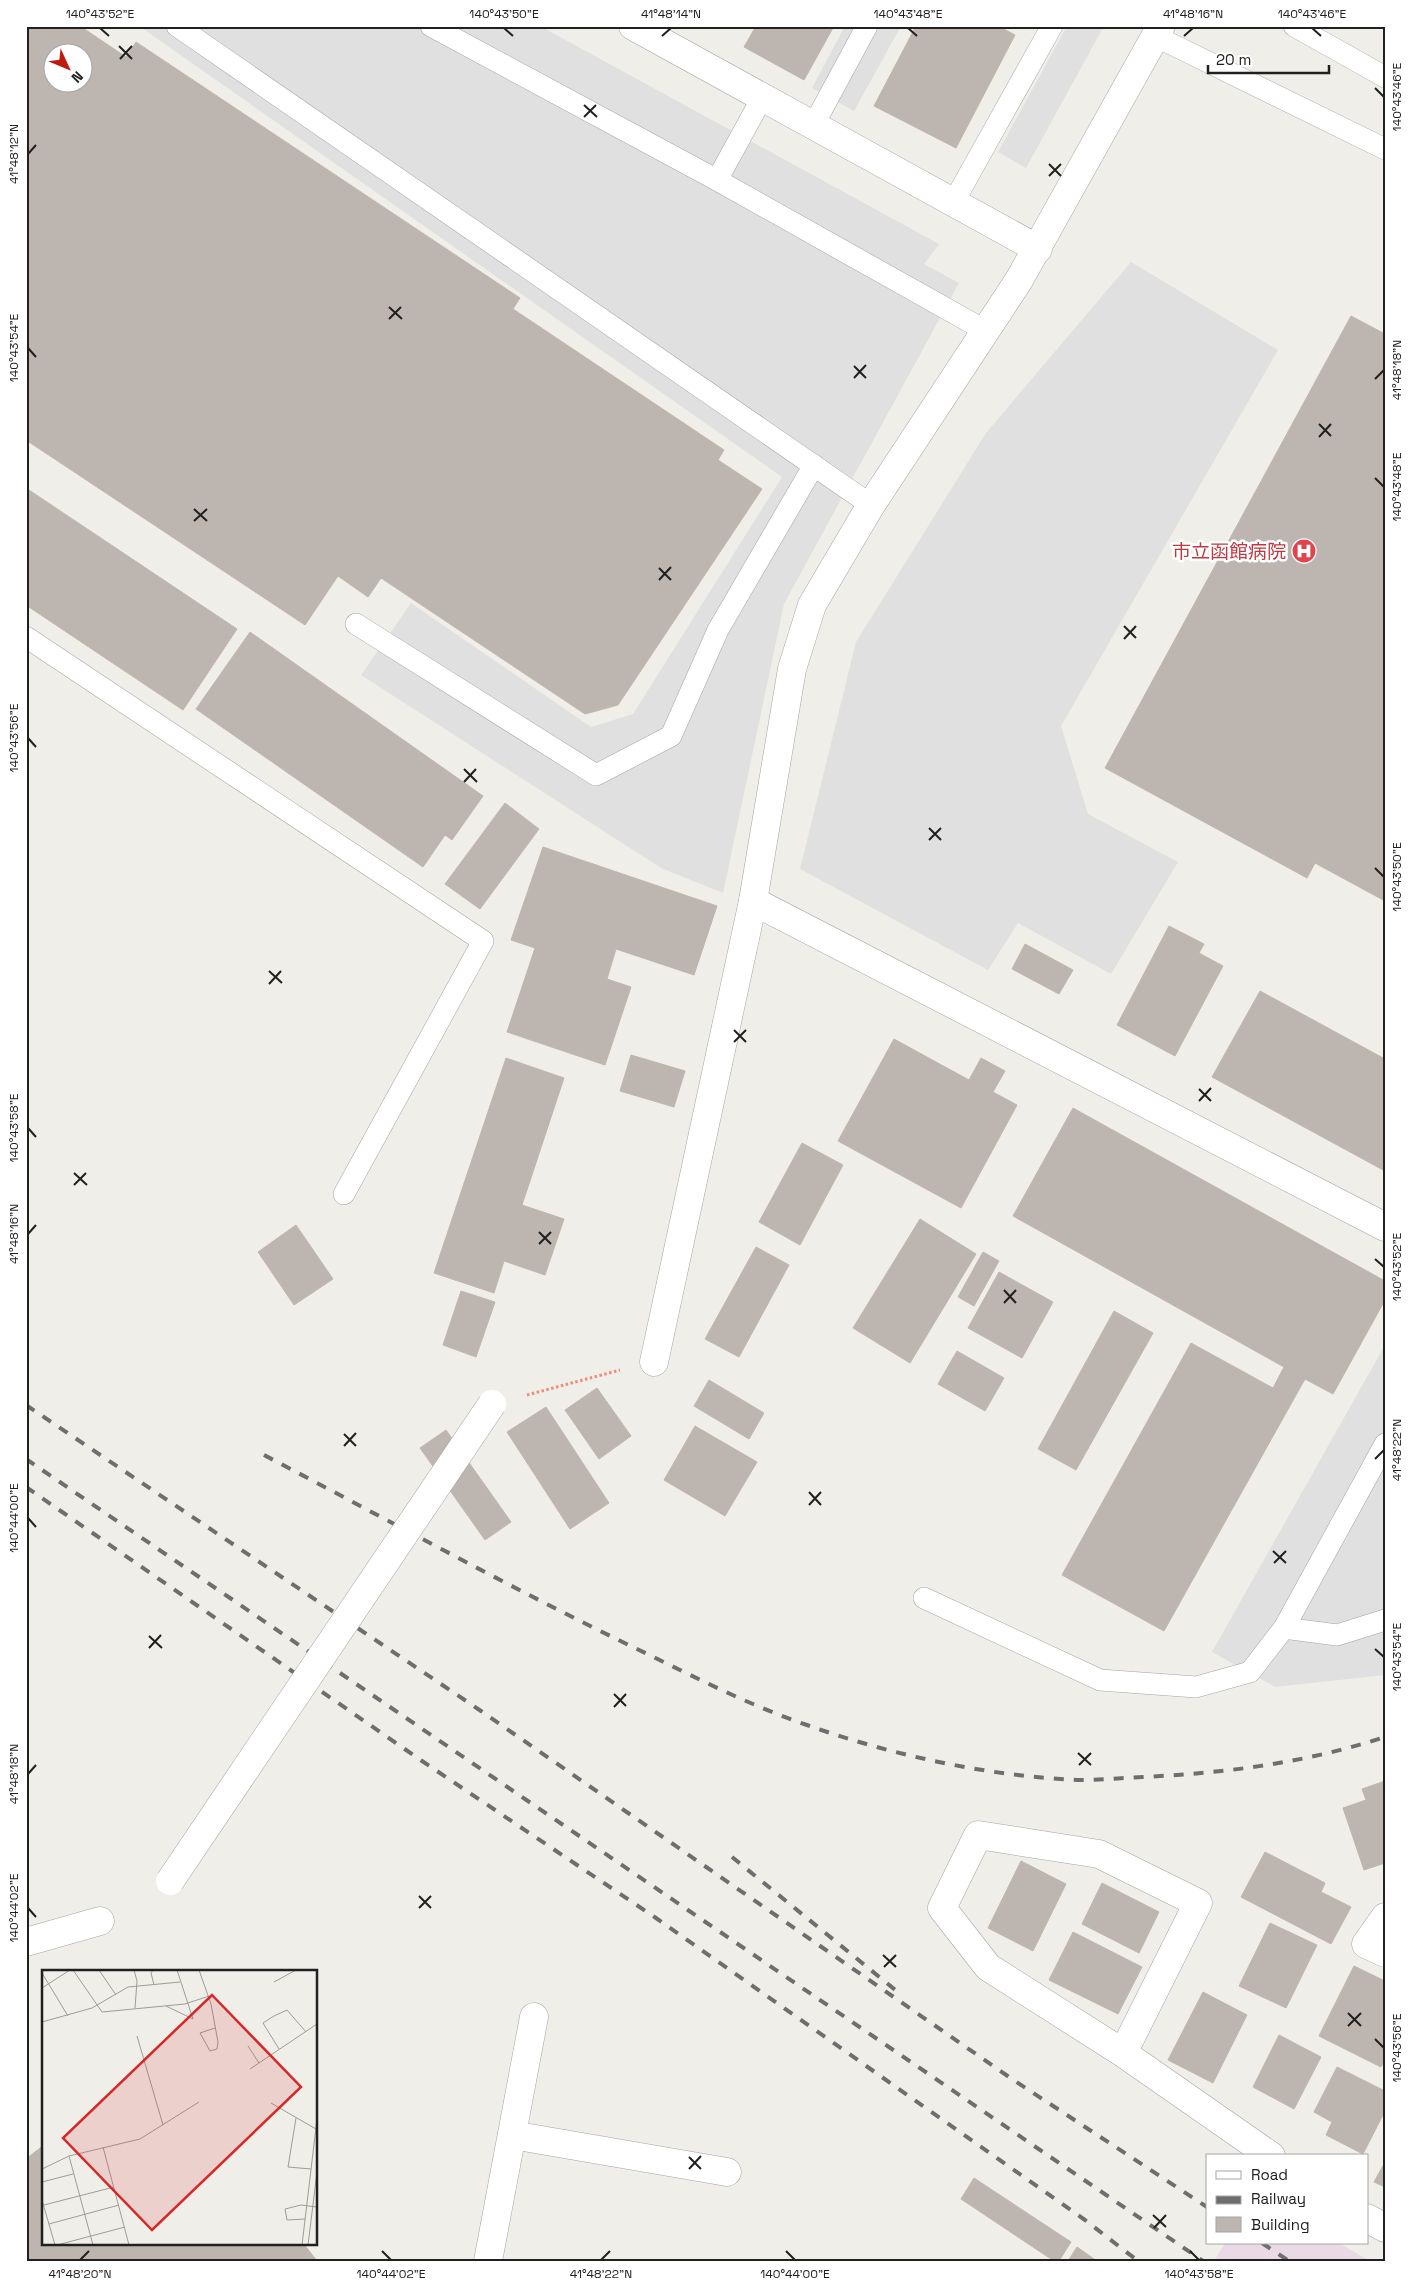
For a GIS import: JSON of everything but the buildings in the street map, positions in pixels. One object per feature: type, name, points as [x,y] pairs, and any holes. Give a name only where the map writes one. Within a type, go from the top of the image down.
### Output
[{"type":"street","points":[[641,28],[762,98],[1038,249]]},
{"type":"street","points":[[654,1362],[753,901],[792,669],[812,605],[871,505],[1038,249],[1158,31]]},
{"type":"street","points":[[753,901],[1385,1227]]},
{"type":"street","points":[[170,1882],[492,1404]]},
{"type":"street","points":[[1123,2053],[1198,1903],[1099,1854],[978,1835],[942,1908],[988,1967],[1123,2053],[1268,2154]]},
{"type":"street","points":[[1385,1917],[1366,1944],[1385,1953]]},
{"type":"street","points":[[26,1942],[100,1922]]},
{"type":"street","points":[[488,2261],[534,2017]]},
{"type":"street","points":[[512,2135],[727,2172]]},
{"type":"street","points":[[1368,2219],[1385,2228]]},
{"type":"lane","points":[[177,26],[871,505]]},
{"type":"lane","points":[[431,26],[717,180],[986,331]]},
{"type":"lane","points":[[813,126],[867,26]]},
{"type":"lane","points":[[953,203],[1052,26]]},
{"type":"lane","points":[[1294,26],[1385,77]]},
{"type":"lane","points":[[1158,31],[1385,149]]},
{"type":"lane","points":[[717,180],[762,98]]},
{"type":"lane","points":[[356,624],[596,775],[671,736],[718,630],[814,464]]},
{"type":"lane","points":[[26,637],[483,941],[344,1194]]},
{"type":"lane","points":[[924,1598],[1100,1680],[1196,1687],[1250,1672],[1284,1628],[1385,1444]]},
{"type":"lane","points":[[1284,1628],[1337,1635],[1385,1620]]},
{"type":"path","points":[[492,1404],[654,1362]]},
{"type":"shaded area","points":[[139,26],[540,26],[939,244],[924,264],[959,283],[784,604],[723,893],[661,868],[361,675],[411,603],[591,727],[633,714],[782,477]]},
{"type":"shaded area","points":[[845,26],[901,26],[854,111],[812,88]]},
{"type":"shaded area","points":[[1067,26],[1104,26],[1026,168],[998,152]]},
{"type":"shaded area","points":[[1131,262],[1278,350],[1061,726],[1088,814],[1178,862],[1111,974],[1018,923],[988,970],[800,869],[856,642],[986,433]]},
{"type":"shaded area","points":[[1385,1345],[1385,1675],[1275,1687],[1212,1652]]},
{"type":"shaded area","points":[[1224,2244],[1341,2244],[1370,2261],[1214,2261]]},
{"type":"railway","points":[[26,1405],[481,1711],[1012,2079],[1206,2206]]},
{"type":"railway","points":[[264,1455],[543,1602],[721,1690],[807,1725],[906,1755],[1009,1774],[1043,1778],[1094,1780],[1205,1773],[1265,1765],[1325,1754],[1385,1737]]},
{"type":"railway","points":[[26,1459],[1203,2261]]},
{"type":"railway","points":[[26,1487],[422,1761],[656,1918],[1085,2220],[1138,2261]]},
{"type":"railway","points":[[732,1857],[899,1993]]},
{"type":"railway","points":[[1264,2244],[1289,2261]]},
{"type":"place","name":"市立函館病院","points":[[1304,551]]}]
